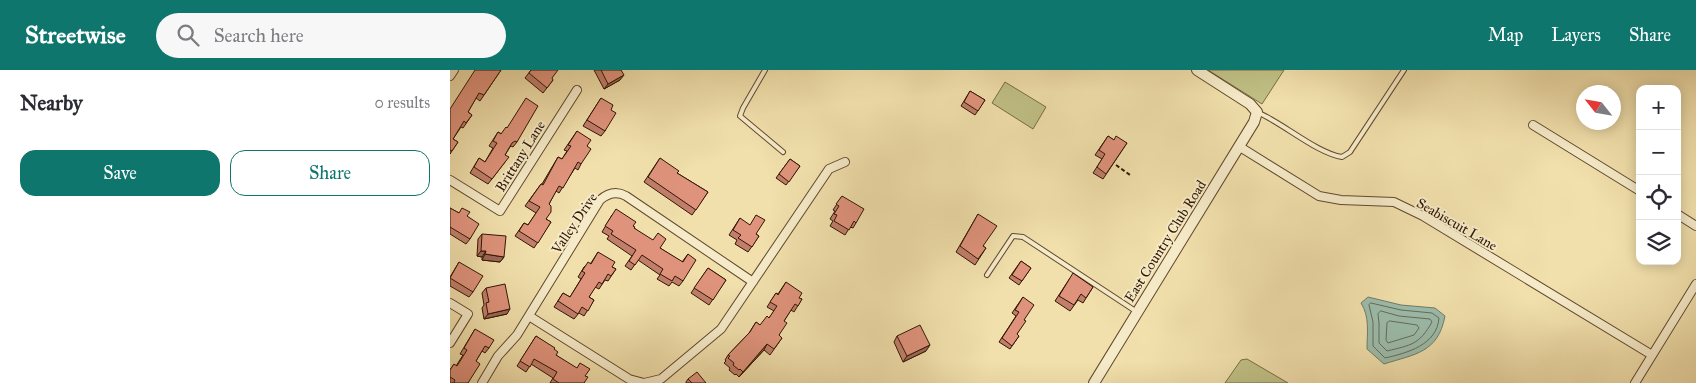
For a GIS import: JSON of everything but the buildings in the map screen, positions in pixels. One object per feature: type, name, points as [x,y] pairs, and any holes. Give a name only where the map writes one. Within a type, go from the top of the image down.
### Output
[{"type":"street","points":[[450,76],[454,70]]},
{"type":"street","points":[[1197,70],[1242,99],[1257,112]]},
{"type":"street","name":"Brittany Lane","points":[[450,180],[500,211],[577,90]]},
{"type":"street","name":"East Country Club Road","points":[[1094,383],[1240,147],[1254,122],[1257,112]]},
{"type":"street","points":[[1533,125],[1636,189]]},
{"type":"street","name":"Seabiscuit Lane","points":[[1240,147],[1319,196],[1341,200],[1394,202],[1423,216],[1652,355]]},
{"type":"street","points":[[529,316],[629,379],[644,383],[661,379],[721,329],[829,169],[845,162]]},
{"type":"street","name":"Valley Drive","points":[[482,383],[498,356],[517,335],[604,196],[614,193],[626,196],[753,282]]},
{"type":"street","points":[[1681,217],[1696,226]]},
{"type":"street","points":[[1635,383],[1696,284]]},
{"type":"street","points":[[450,303],[468,314],[450,342]]},
{"type":"lane","points":[[765,70],[742,108],[740,116],[782,152]]},
{"type":"lane","points":[[1257,112],[1323,150],[1342,158],[1350,152],[1404,70]]},
{"type":"lane","points":[[987,275],[1013,236],[1023,237],[1137,312]]},
{"type":"path","points":[[1116,165],[1130,175]]},
{"type":"green space","points":[[1208,70],[1284,70],[1262,104]]},
{"type":"green space","points":[[1005,82],[1046,107],[1033,129],[992,103]]},
{"type":"green space","points":[[1247,359],[1288,383],[1225,383],[1241,360]]},
{"type":"water","points":[[1368,297],[1401,305],[1435,308],[1445,316],[1437,338],[1424,350],[1384,364],[1367,349],[1367,319],[1361,303]]}]
